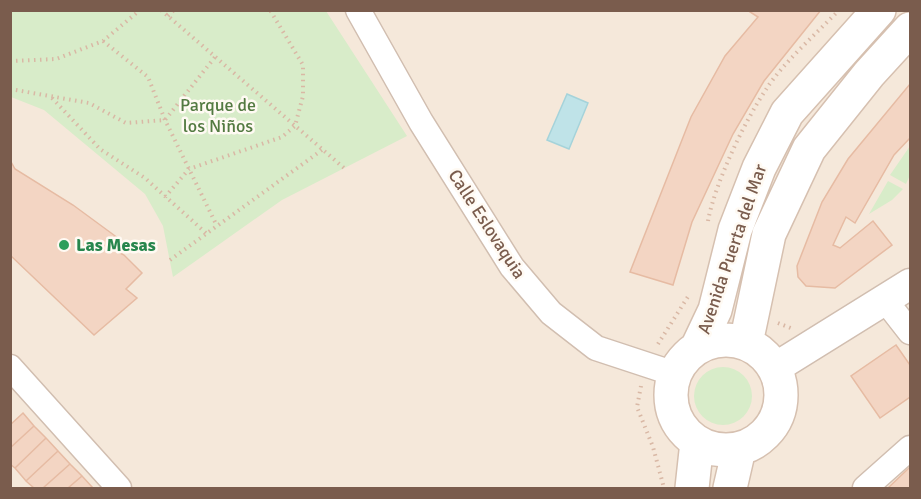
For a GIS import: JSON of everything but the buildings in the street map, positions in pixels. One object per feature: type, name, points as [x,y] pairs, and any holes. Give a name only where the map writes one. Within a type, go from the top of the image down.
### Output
[{"type":"main road","name":"Avenida Puerta del Mar","points":[[697,348],[715,310],[735,230],[755,178],[787,113],[879,10]]},
{"type":"main road","name":"Avenida Puerta del Mar","points":[[746,343],[769,234],[809,149],[869,74],[910,29]]},
{"type":"main road","points":[[729,340],[746,343],[762,353],[775,368],[781,387],[780,407],[772,426],[758,440],[739,449],[718,450],[697,442],[683,429],[673,412],[670,393],[675,374],[684,359],[697,348],[713,341],[729,340]]},
{"type":"main road","points":[[692,489],[697,442]]},
{"type":"main road","points":[[730,489],[739,449]]},
{"type":"street","name":"Calle Eslovaquia","points":[[358,10],[421,122],[512,267],[551,313],[596,348],[675,374]]},
{"type":"street","points":[[775,368],[910,284]]},
{"type":"street","points":[[885,300],[910,332]]},
{"type":"street","points":[[10,367],[119,489]]},
{"type":"street","points":[[866,489],[910,447]]},
{"type":"path","points":[[10,61],[56,59],[103,41],[140,10]]},
{"type":"path","points":[[161,10],[344,168]]},
{"type":"path","points":[[168,16],[174,10]]},
{"type":"path","points":[[165,197],[189,169],[282,137],[295,126],[303,96],[303,65],[270,10]]},
{"type":"path","points":[[103,41],[148,77],[165,120],[217,226]]},
{"type":"path","points":[[10,89],[89,103],[126,123],[165,120],[215,57]]},
{"type":"path","points":[[52,98],[100,150],[145,178],[207,234]]},
{"type":"path","points":[[170,260],[322,150]]},
{"type":"shaded area","points":[[11,11],[910,11],[910,488],[11,488]]},
{"type":"green space","name":"Parque de los Niños","points":[[10,11],[326,11],[407,136],[282,200],[173,277],[163,226],[145,194],[44,110],[11,97]]},
{"type":"green space","points":[[910,146],[910,175],[906,184],[890,175]]},
{"type":"green space","points":[[888,181],[903,189],[892,200],[869,214]]},
{"type":"green space","points":[[717,367],[729,367],[744,375],[752,390],[752,402],[744,417],[729,425],[717,425],[702,417],[694,402],[694,390],[702,375]]},
{"type":"water","points":[[567,94],[588,103],[569,149],[547,140]]},
{"type":"place","name":"Las Mesas","points":[[64,245]]}]
